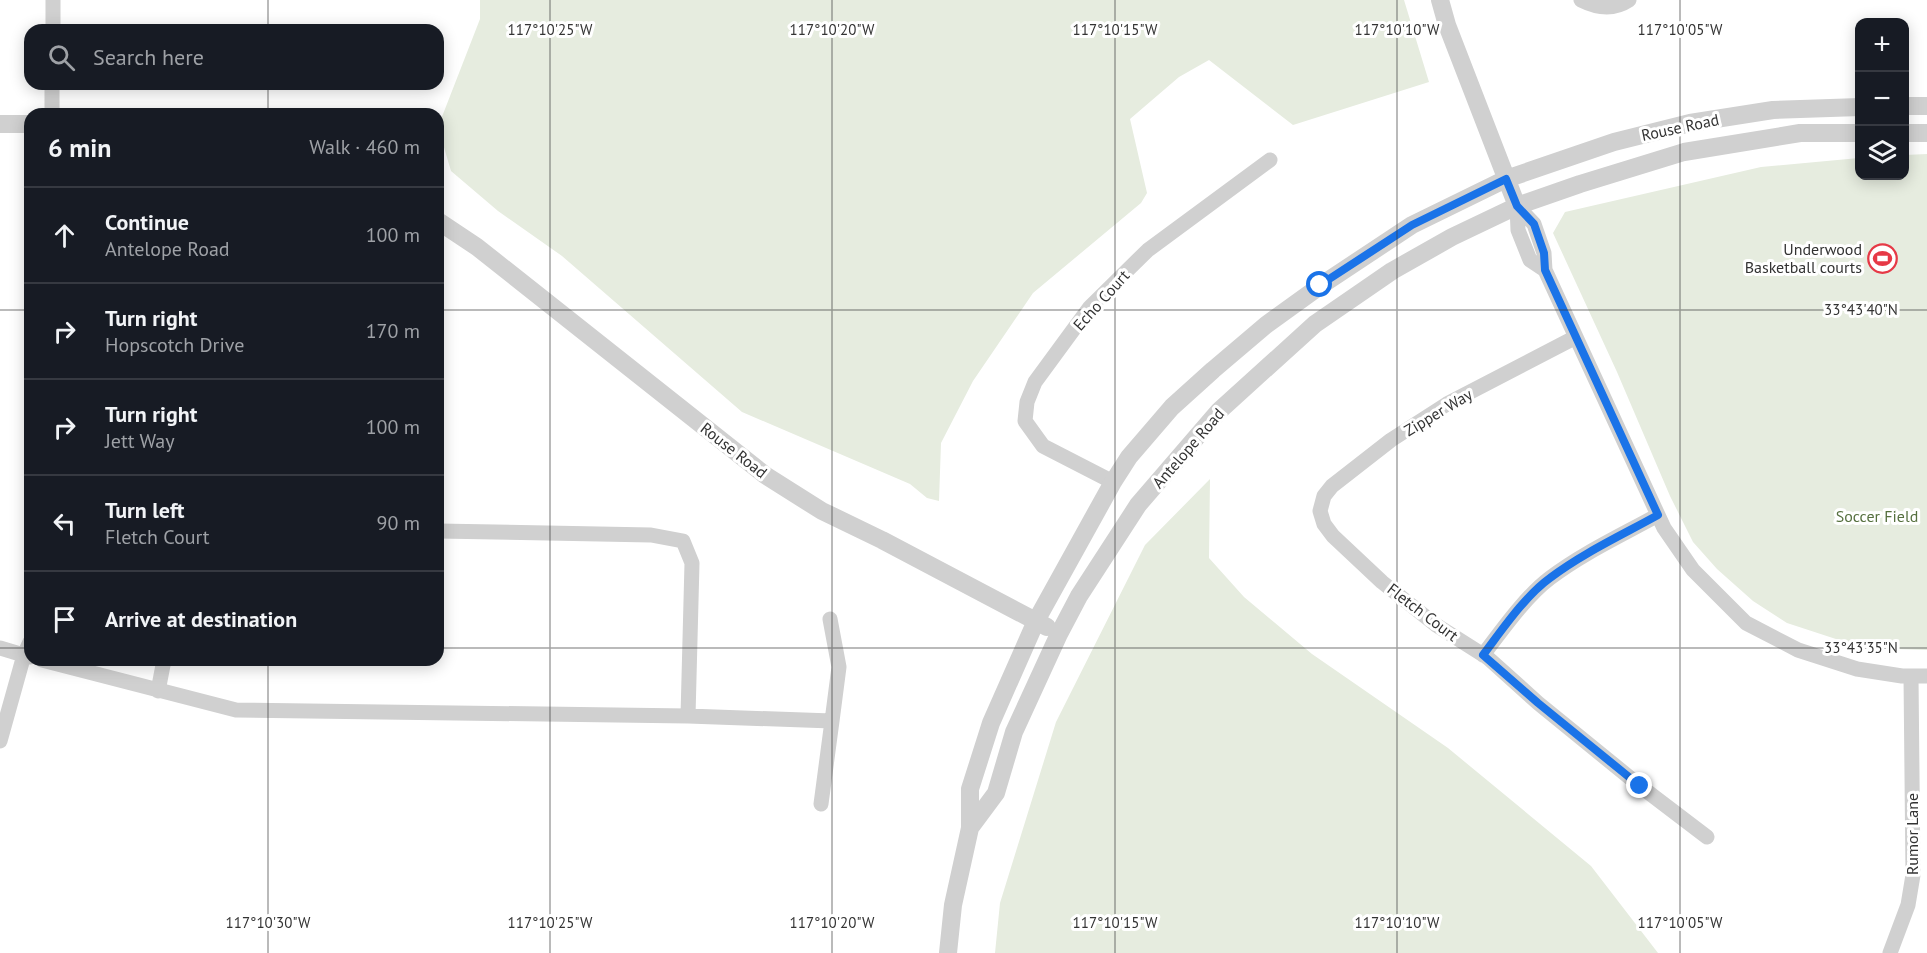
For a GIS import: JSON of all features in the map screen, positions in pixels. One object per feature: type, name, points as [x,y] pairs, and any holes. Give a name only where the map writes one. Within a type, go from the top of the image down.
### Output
[{"type":"street","points":[[52,24],[53,0]]},
{"type":"street","points":[[1440,0],[1447,25],[1517,206],[1518,230],[1530,260],[1545,270],[1664,528],[1692,570],[1746,622],[1798,650],[1857,669],[1927,676]]},
{"type":"street","points":[[1581,0],[1604,8],[1629,0]]},
{"type":"street","points":[[52,90],[52,108]]},
{"type":"street","points":[[1909,106],[1927,106]]},
{"type":"street","name":"Rouse Road","points":[[1506,179],[1614,142],[1690,123],[1773,110],[1855,107]]},
{"type":"street","points":[[0,124],[24,124]]},
{"type":"street","name":"Rouse Road","points":[[1517,206],[1684,152],[1800,133],[1855,133]]},
{"type":"street","points":[[1909,133],[1927,133]]},
{"type":"street","name":"Echo Court","points":[[1113,482],[1043,446],[1025,421],[1027,402],[1035,382],[1090,307],[1148,250],[1270,160]]},
{"type":"street","name":"Antelope Road","points":[[948,953],[953,905],[970,828],[970,789],[990,723],[1036,621],[1129,457],[1172,407],[1212,370],[1266,325],[1320,285],[1412,225],[1506,179]]},
{"type":"street","name":"Antelope Road","points":[[970,828],[996,793],[1014,732],[1079,596],[1138,505],[1219,411],[1315,324],[1392,271],[1483,221],[1517,206]]},
{"type":"street","name":"Rouse Road","points":[[444,225],[486,254],[765,475],[822,511],[882,540],[1059,634]]},
{"type":"street","name":"Zipper Way","points":[[1320,511],[1324,496],[1332,486],[1391,440],[1447,404],[1576,337]]},
{"type":"street","name":"Fletch Court","points":[[1320,511],[1324,524],[1334,536],[1382,582],[1436,625],[1483,655],[1631,779],[1707,837]]},
{"type":"street","points":[[1483,655],[1518,610],[1548,579],[1576,560],[1658,515]]},
{"type":"street","points":[[444,531],[651,535],[683,541],[692,563],[688,716]]},
{"type":"street","points":[[821,804],[839,667],[830,619]]},
{"type":"street","points":[[0,648],[24,651]]},
{"type":"street","points":[[0,741],[24,664]]},
{"type":"street","points":[[64,666],[236,710],[688,716],[832,721]]},
{"type":"street","points":[[158,691],[163,666]]},
{"type":"street","name":"Rumor Lane","points":[[1890,953],[1920,875],[1911,676]]},
{"type":"green space","points":[[480,0],[1404,0],[1429,82],[1293,125],[1209,60],[1179,77],[1130,119],[1147,193],[1141,203],[1033,293],[973,381],[941,443],[939,501],[927,498],[910,484],[742,412],[562,256],[498,211],[451,171],[444,147],[444,112],[480,19]]},
{"type":"green space","name":"Soccer Field","points":[[1927,154],[1927,650],[1894,649],[1842,641],[1787,623],[1753,601],[1717,569],[1693,542],[1670,496],[1617,372],[1553,233],[1565,212],[1761,167],[1855,158],[1855,180],[1909,180],[1909,155]]},
{"type":"green space","points":[[1210,479],[1209,558],[1244,597],[1312,654],[1448,748],[1591,866],[1658,953],[995,953],[1000,903],[1056,722],[1145,545]]},
{"type":"place","name":"Underwood Basketball courts","points":[[1883,258]]},
{"type":"route","points":[[1320,285],[1412,225],[1506,179],[1517,206],[1534,224],[1544,253],[1545,270],[1658,515],[1576,560],[1548,579],[1518,610],[1483,655],[1640,786]]}]
